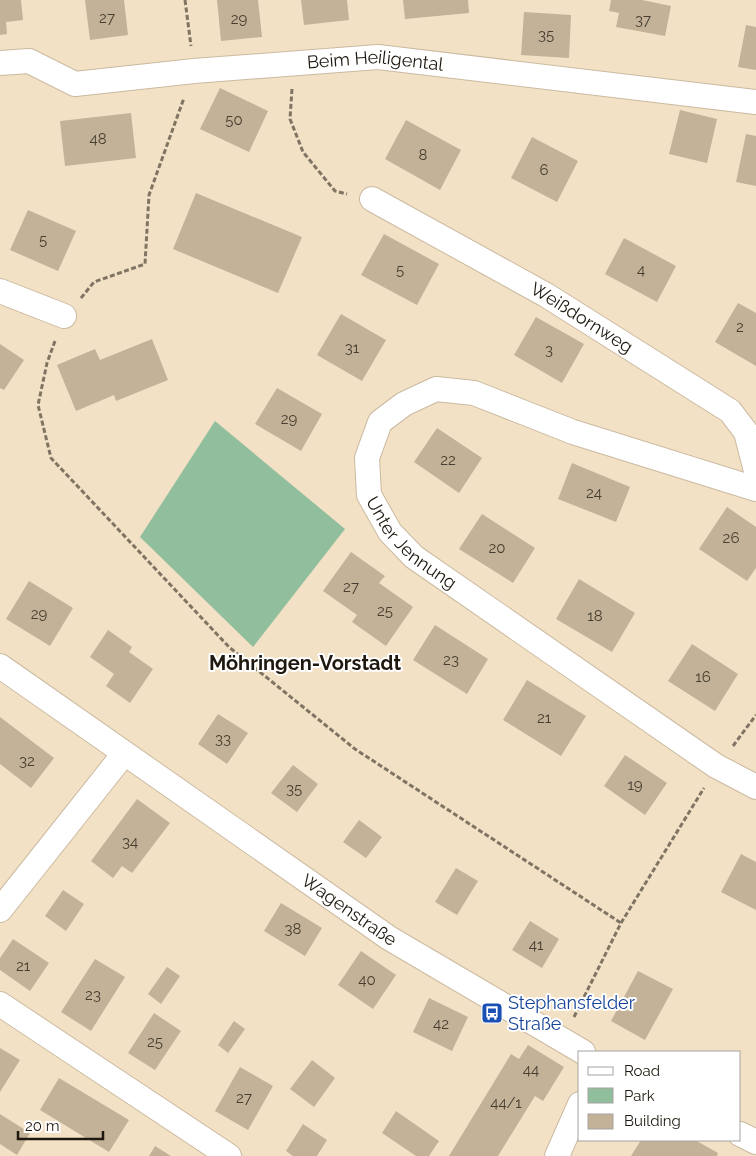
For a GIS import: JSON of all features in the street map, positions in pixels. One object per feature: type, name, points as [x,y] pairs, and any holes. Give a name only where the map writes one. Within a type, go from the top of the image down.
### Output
[{"type":"street","name":"Beim Heiligental","points":[[0,63],[29,61],[75,84],[194,71],[378,57],[756,102]]},
{"type":"street","name":"Weißdornweg","points":[[372,199],[546,295],[730,411],[746,432],[756,471]]},
{"type":"street","points":[[0,291],[64,316]]},
{"type":"street","name":"Unter Jennung","points":[[756,489],[573,432],[474,393],[436,389],[404,404],[380,422],[366,458],[369,495],[390,532],[414,557],[716,766],[756,787]]},
{"type":"street","name":"Wagenstraße","points":[[0,666],[123,755],[389,938],[582,1051]]},
{"type":"street","points":[[0,910],[123,755]]},
{"type":"street","points":[[0,1004],[229,1156]]},
{"type":"street","points":[[557,1156],[578,1109]]},
{"type":"street","points":[[741,1134],[756,1142]]},
{"type":"path","points":[[185,0],[194,71],[149,195],[145,264],[94,282],[64,316],[47,363],[38,405],[51,458],[229,647],[355,749],[621,923]]},
{"type":"path","points":[[294,63],[290,119],[303,152],[335,191],[372,199]]},
{"type":"path","points":[[563,1040],[621,923],[716,766],[749,727],[756,715]]},
{"type":"green space","points":[[215,421],[345,529],[253,647],[140,537]]},
{"type":"building","points":[[0,0],[21,0],[23,20],[6,22],[7,34],[0,35]]},
{"type":"building","points":[[85,0],[124,0],[128,35],[90,40]]},
{"type":"building","points":[[217,0],[258,0],[262,37],[221,41]]},
{"type":"building","points":[[301,0],[347,0],[349,20],[304,25]]},
{"type":"building","points":[[403,0],[468,0],[469,13],[405,19]]},
{"type":"building","points":[[611,0],[642,0],[671,6],[665,36],[616,27],[619,13],[609,11]]},
{"type":"building","points":[[524,12],[571,15],[569,58],[521,55]]},
{"type":"building","points":[[746,25],[756,27],[756,70],[738,67]]},
{"type":"building","points":[[220,88],[268,111],[249,152],[200,129]]},
{"type":"building","points":[[680,110],[717,119],[707,163],[669,154]]},
{"type":"building","points":[[131,113],[136,158],[65,166],[60,121]]},
{"type":"building","points":[[406,120],[461,150],[440,190],[385,159]]},
{"type":"building","points":[[746,134],[756,136],[756,186],[736,182]]},
{"type":"building","points":[[532,137],[578,161],[557,202],[511,178]]},
{"type":"building","points":[[196,193],[302,237],[278,293],[173,249]]},
{"type":"building","points":[[28,210],[76,231],[58,271],[10,250]]},
{"type":"building","points":[[384,234],[439,264],[417,305],[361,275]]},
{"type":"building","points":[[624,238],[676,266],[657,302],[605,274]]},
{"type":"building","points":[[738,303],[756,313],[756,366],[715,342]]},
{"type":"building","points":[[341,314],[386,340],[362,381],[317,355]]},
{"type":"building","points":[[536,317],[584,344],[562,383],[514,355]]},
{"type":"building","points":[[152,339],[168,380],[116,401],[114,395],[76,411],[57,365],[95,349],[100,360]]},
{"type":"building","points":[[0,344],[24,360],[4,390],[0,388]]},
{"type":"building","points":[[277,388],[322,414],[301,451],[255,424]]},
{"type":"building","points":[[437,428],[482,458],[459,493],[414,462]]},
{"type":"building","points":[[572,463],[630,487],[616,522],[558,499]]},
{"type":"building","points":[[727,507],[756,527],[756,568],[747,581],[699,549]]},
{"type":"building","points":[[482,514],[535,548],[513,583],[459,549]]},
{"type":"building","points":[[351,552],[385,576],[379,583],[413,607],[386,646],[352,622],[357,615],[323,591]]},
{"type":"building","points":[[579,579],[635,613],[612,652],[556,619]]},
{"type":"building","points":[[29,581],[73,608],[50,646],[6,619]]},
{"type":"building","points":[[435,625],[488,659],[467,694],[413,660]]},
{"type":"building","points":[[108,630],[132,647],[129,652],[153,669],[130,703],[106,686],[114,674],[90,657]]},
{"type":"building","points":[[692,644],[738,674],[715,711],[668,681]]},
{"type":"building","points":[[527,680],[586,716],[561,756],[503,720]]},
{"type":"building","points":[[218,714],[248,733],[227,764],[198,744]]},
{"type":"building","points":[[0,717],[54,758],[31,788],[0,764]]},
{"type":"building","points":[[625,755],[667,783],[645,815],[604,786]]},
{"type":"building","points":[[293,765],[318,784],[297,812],[271,793]]},
{"type":"building","points":[[137,799],[170,823],[132,873],[122,866],[113,878],[91,861]]},
{"type":"building","points":[[359,820],[382,837],[366,858],[343,842]]},
{"type":"building","points":[[741,854],[756,862],[756,910],[721,892]]},
{"type":"building","points":[[456,868],[478,881],[457,915],[435,902]]},
{"type":"building","points":[[63,890],[84,904],[66,931],[45,916]]},
{"type":"building","points":[[281,903],[322,928],[305,956],[264,931]]},
{"type":"building","points":[[530,921],[559,939],[542,968],[512,950]]},
{"type":"building","points":[[13,939],[49,963],[30,991],[0,970],[0,958]]},
{"type":"building","points":[[361,951],[396,975],[373,1009],[338,985]]},
{"type":"building","points":[[95,959],[125,977],[91,1031],[61,1012]]},
{"type":"building","points":[[167,967],[180,976],[161,1004],[148,994]]},
{"type":"building","points":[[638,971],[673,989],[645,1040],[611,1021]]},
{"type":"building","points":[[429,998],[468,1017],[452,1051],[413,1032]]},
{"type":"building","points":[[154,1013],[181,1031],[155,1070],[128,1053]]},
{"type":"building","points":[[234,1021],[245,1029],[228,1053],[218,1045]]},
{"type":"building","points":[[528,1045],[564,1067],[543,1101],[535,1096],[498,1156],[449,1156],[511,1054],[519,1059]]},
{"type":"building","points":[[0,1048],[20,1060],[0,1092]]},
{"type":"building","points":[[312,1060],[335,1078],[314,1107],[290,1089]]},
{"type":"building","points":[[240,1067],[273,1086],[248,1130],[215,1111]]},
{"type":"building","points":[[59,1078],[129,1120],[109,1152],[40,1110]]},
{"type":"building","points":[[396,1111],[439,1141],[429,1156],[416,1156],[382,1133]]},
{"type":"building","points":[[0,1114],[30,1133],[17,1155],[0,1144]]},
{"type":"building","points":[[303,1124],[327,1140],[317,1156],[293,1156],[286,1151]]},
{"type":"building","points":[[640,1141],[697,1141],[718,1153],[717,1156],[631,1156]]},
{"type":"building","points":[[155,1146],[171,1156],[149,1156]]},
{"type":"place","name":"Stephansfelder Straße","points":[[492,1013]]},
{"type":"district","name":"Möhringen-Vorstadt","points":[[305,663]]}]
